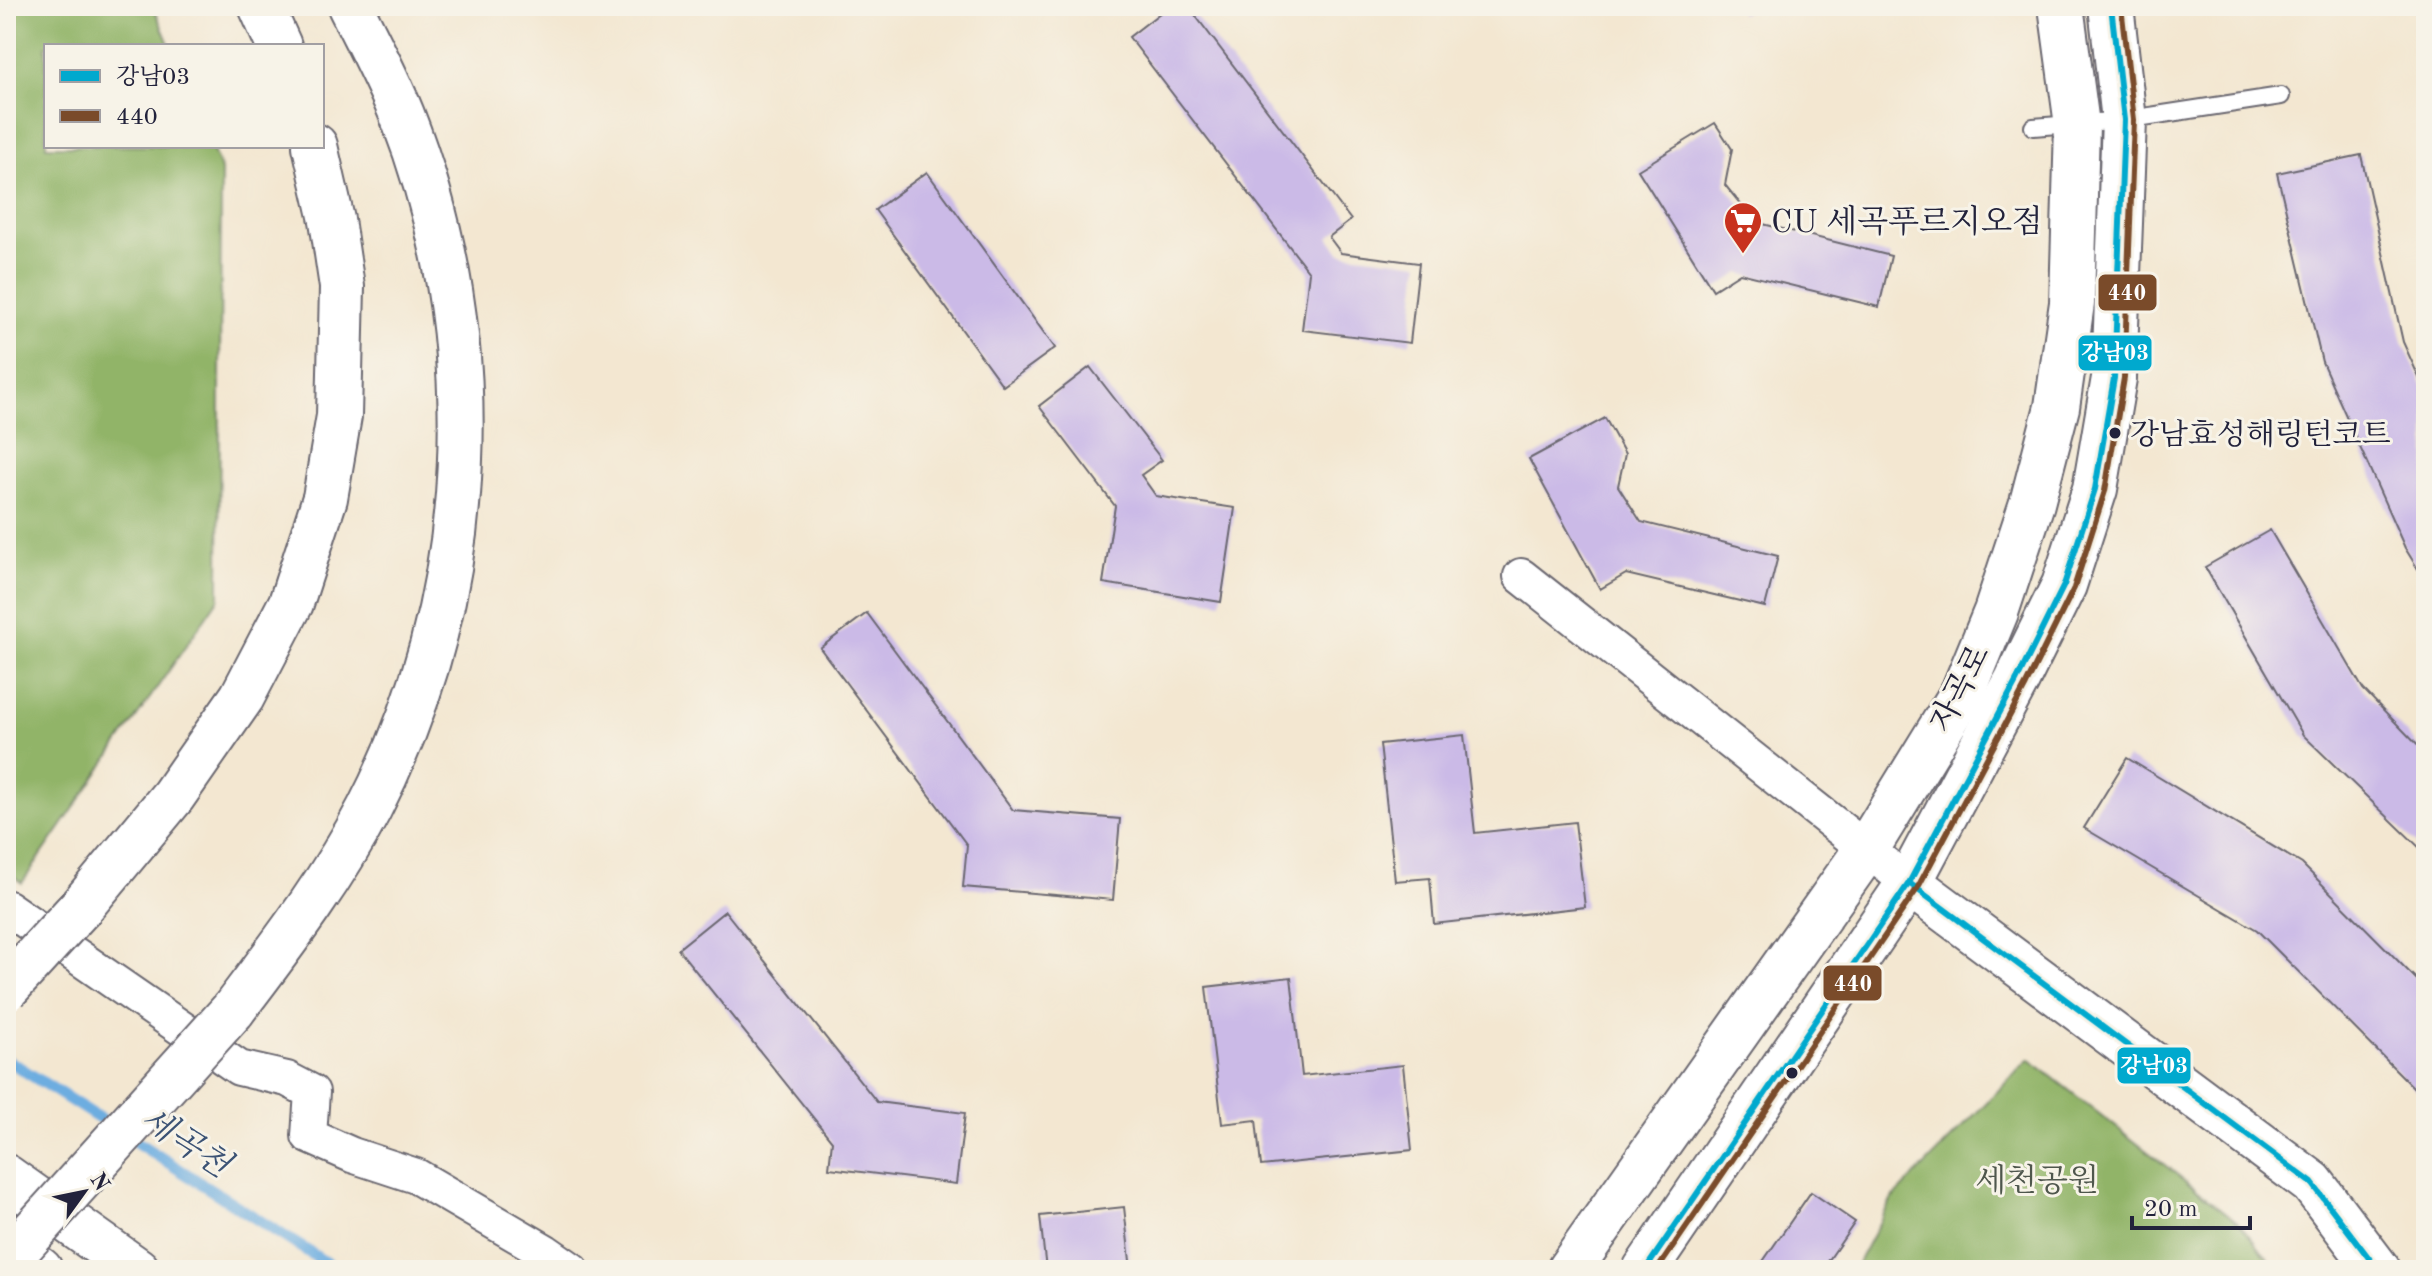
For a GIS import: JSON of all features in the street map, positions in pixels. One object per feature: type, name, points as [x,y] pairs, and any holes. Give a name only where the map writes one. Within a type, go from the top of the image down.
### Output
[{"type":"main road","points":[[261,6],[278,44]]},
{"type":"main road","points":[[6,1262],[233,1010],[311,907],[369,809],[401,740],[441,615],[458,505],[461,440],[452,309],[440,244],[402,117],[350,6]]},
{"type":"main road","name":"자곡로","points":[[1569,1270],[1866,850],[1963,692],[1996,612],[2032,503],[2057,407],[2072,303],[2077,125],[2061,6]]},
{"type":"main road","name":"자곡로","points":[[1645,1270],[1909,883],[2064,585],[2095,489],[2114,378],[2124,120],[2111,6]]},
{"type":"main road","points":[[6,989],[81,907],[173,796],[242,697],[291,603],[325,498],[339,416],[342,287],[332,220],[315,148]]},
{"type":"main road","points":[[1909,883],[2312,1183],[2378,1270]]},
{"type":"main road","points":[[6,1177],[137,1270]]},
{"type":"main road","points":[[6,1245],[40,1270]]},
{"type":"street","points":[[1521,576],[1909,883]]},
{"type":"street","points":[[6,907],[239,1068],[287,1079],[312,1092],[309,1136],[352,1155],[416,1176],[572,1270]]},
{"type":"lane","points":[[2033,127],[2124,120],[2281,96]]},
{"type":"green space","points":[[6,6],[153,6],[169,44],[44,44],[44,148],[212,148],[221,170],[219,598],[22,883],[6,870]]},
{"type":"green space","name":"세천공원","points":[[2029,1059],[2239,1223],[2277,1270],[1854,1270],[1892,1199]]},
{"type":"building","points":[[1169,6],[1188,6],[1351,220],[1329,237],[1341,253],[1419,263],[1410,343],[1302,330],[1309,272],[1129,37]]},
{"type":"building","points":[[1737,6],[1755,6],[1741,14]]},
{"type":"building","points":[[1715,123],[1732,149],[1725,185],[1755,222],[1891,256],[1879,307],[1740,273],[1713,290],[1638,170]]},
{"type":"building","points":[[2361,155],[2403,342],[2426,393],[2426,582],[2405,548],[2322,362],[2277,173]]},
{"type":"building","points":[[927,172],[1055,348],[1003,386],[875,210]]},
{"type":"building","points":[[1090,367],[1162,460],[1141,475],[1156,496],[1235,508],[1221,602],[1103,583],[1115,506],[1039,406]]},
{"type":"building","points":[[1605,418],[1625,454],[1618,486],[1641,522],[1778,556],[1765,607],[1626,574],[1600,589],[1529,459]]},
{"type":"building","points":[[2270,530],[2363,689],[2426,754],[2426,854],[2303,735],[2205,567]]},
{"type":"building","points":[[867,613],[1013,810],[1120,819],[1113,900],[963,887],[967,845],[820,648]]},
{"type":"building","points":[[1464,735],[1475,833],[1575,822],[1585,907],[1434,924],[1430,878],[1395,881],[1380,744]]},
{"type":"building","points":[[2127,758],[2302,864],[2426,989],[2426,1100],[2257,930],[2084,828]]},
{"type":"building","points":[[725,911],[877,1102],[965,1113],[956,1184],[829,1168],[832,1141],[678,949]]},
{"type":"building","points":[[1291,977],[1302,1076],[1403,1065],[1412,1150],[1261,1166],[1256,1120],[1222,1124],[1206,987]]},
{"type":"building","points":[[1811,1192],[1855,1222],[1822,1270],[1757,1270]]},
{"type":"building","points":[[1124,1207],[1131,1270],[1046,1270],[1040,1216]]},
{"type":"waterway","name":"세곡천","points":[[6,1059],[337,1270]]},
{"type":"transit line","name":"강남03","points":[[1645,1270],[1909,883],[2064,585],[2095,489],[2114,378],[2124,120],[2111,6]]},
{"type":"transit line","name":"440","points":[[1657,1270],[1917,889],[2074,588],[2105,491],[2124,378],[2134,120],[2121,6]]},
{"type":"transit line","name":"강남03","points":[[1909,883],[2312,1183],[2378,1270]]},
{"type":"place","name":"CU 세곡푸르지오점","points":[[1743,255]]},
{"type":"place","name":"강남효성해링턴코트","points":[[2115,433]]}]
